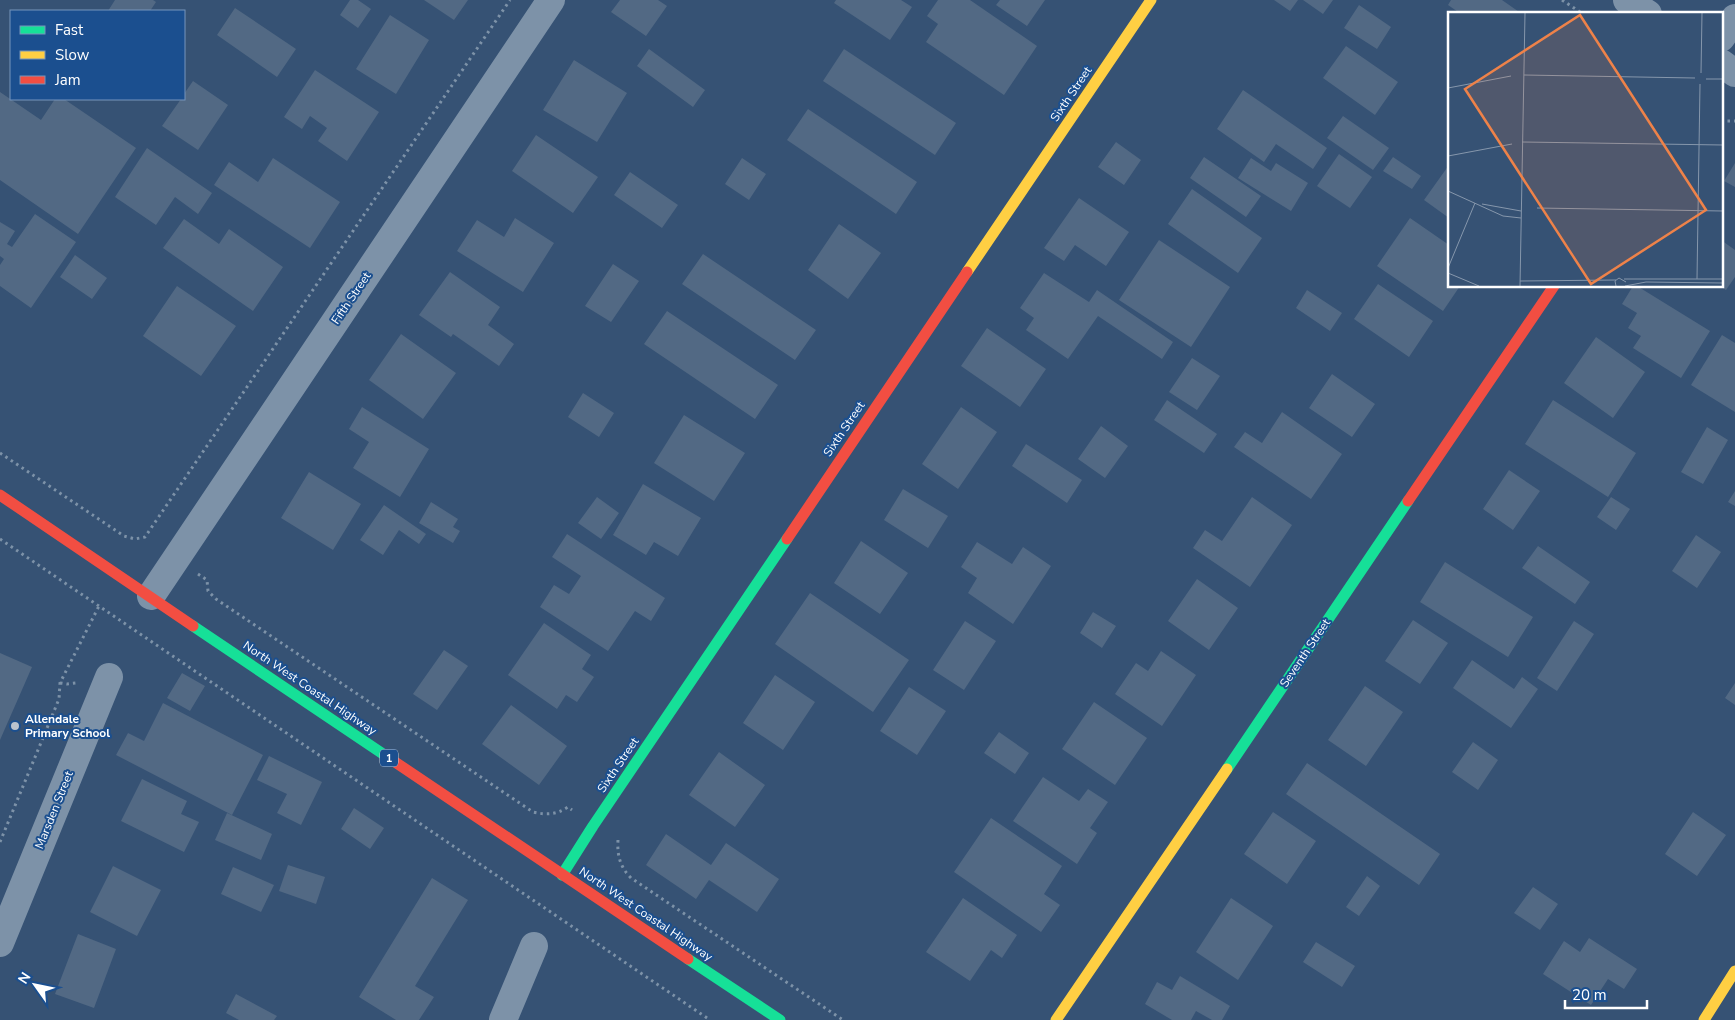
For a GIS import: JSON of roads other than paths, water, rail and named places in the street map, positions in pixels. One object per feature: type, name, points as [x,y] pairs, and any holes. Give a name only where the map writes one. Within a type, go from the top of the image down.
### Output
[{"type":"main road","name":"Sixth Street","points":[[562,875],[593,826],[1151,0]]},
{"type":"main road","name":"Seventh Street","points":[[1056,1020],[1553,288]]},
{"type":"main road","name":"North West Coastal Highway","points":[[0,495],[780,1020]]},
{"type":"main road","points":[[1704,1020],[1735,971]]},
{"type":"main road","points":[[1721,993],[1735,981]]},
{"type":"street","name":"Fifth Street","points":[[151,596],[551,0]]},
{"type":"street","points":[[1627,0],[1645,12]]},
{"type":"street","points":[[1722,37],[1735,18]]},
{"type":"street","points":[[1722,65],[1735,73]]},
{"type":"street","name":"Marsden Street","points":[[0,943],[109,677]]},
{"type":"street","points":[[503,1020],[534,946]]},
{"type":"place","name":"Allendale Primary School","points":[[15,726]]}]
